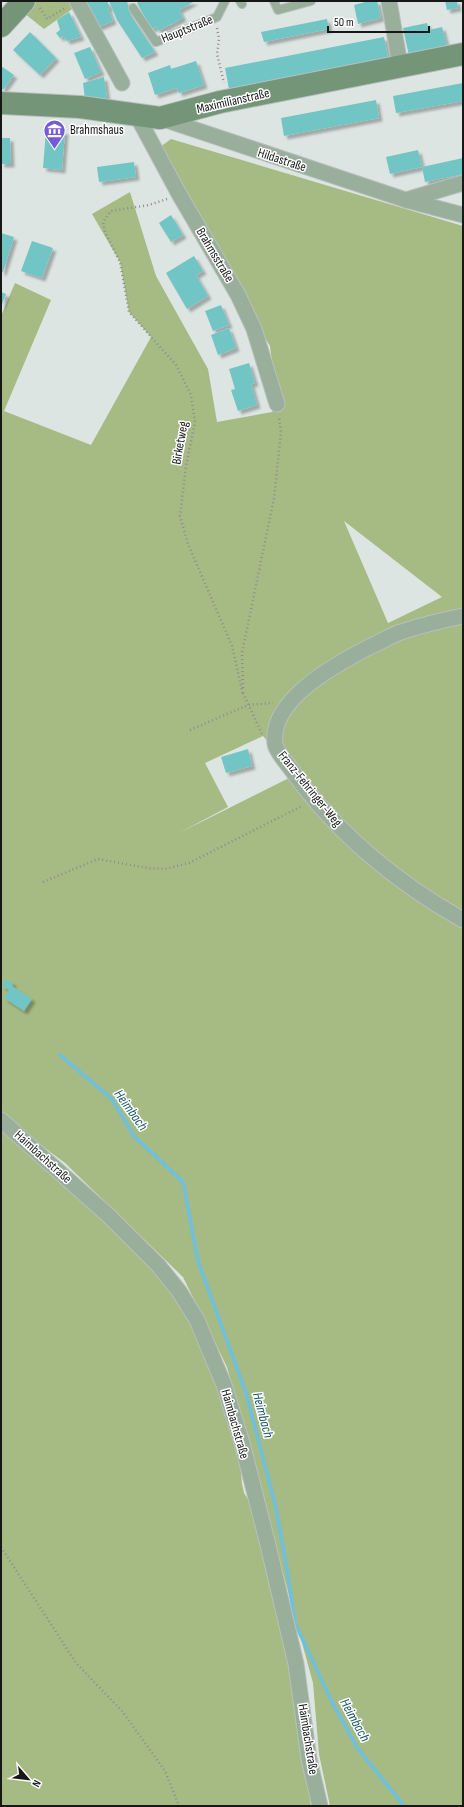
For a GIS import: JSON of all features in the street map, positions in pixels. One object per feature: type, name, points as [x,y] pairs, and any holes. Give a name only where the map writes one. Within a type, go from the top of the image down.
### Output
[{"type":"main road","points":[[1,26],[32,4]]},
{"type":"main road","name":"Maximilianstraße","points":[[1,103],[80,107],[160,118],[228,100],[400,65],[463,54]]},
{"type":"street","points":[[389,1],[400,65]]},
{"type":"street","points":[[73,3],[122,83]]},
{"type":"street","name":"Brahmsstraße","points":[[136,114],[179,194],[238,294],[254,329],[277,404]]},
{"type":"street","name":"Hildastraße","points":[[160,118],[406,200],[463,215]]},
{"type":"street","points":[[406,200],[463,183]]},
{"type":"street","name":"Franz-Fehringer-Weg","points":[[463,616],[400,632],[340,662],[309,683],[283,711],[275,728],[275,746],[315,799],[342,829],[388,870],[416,891],[463,920]]},
{"type":"street","name":"Haimbachstraße","points":[[1,1120],[109,1216],[158,1265],[179,1291],[197,1320],[224,1385],[242,1443],[267,1541],[296,1664],[309,1759],[320,1806]]},
{"type":"lane","name":"Hauptstraße","points":[[133,8],[156,42],[217,17],[225,1]]},
{"type":"lane","points":[[274,1],[278,10],[311,1]]},
{"type":"path","points":[[32,4],[47,19],[73,3]]},
{"type":"path","points":[[217,29],[219,39],[216,54],[228,100]]},
{"type":"path","name":"Birketweg","points":[[179,194],[149,205],[111,211],[103,222],[105,232],[120,262],[130,312],[176,365],[191,395],[195,422],[186,466],[180,516],[188,544],[232,646],[243,695]]},
{"type":"path","points":[[275,746],[263,736],[243,695],[242,653],[274,498],[281,433],[277,404]]},
{"type":"path","points":[[190,730],[248,705],[291,702]]},
{"type":"path","points":[[43,882],[98,859],[148,868],[165,869],[189,863],[315,799]]},
{"type":"path","points":[[1,1547],[76,1663],[122,1711],[165,1771],[179,1806]]},
{"type":"green space","points":[[37,1],[72,1],[75,7],[44,29],[24,13]]},
{"type":"green space","points":[[171,139],[463,226],[463,915],[383,861],[313,808],[463,927],[463,1806],[330,1806],[319,1754],[313,1683],[227,1367],[183,1277],[65,1163],[1,1115],[1,316],[15,283],[51,300],[4,411],[91,445],[151,337],[129,312],[120,262],[92,214],[130,192],[156,276],[208,369],[217,422],[272,412],[277,404],[270,346],[238,295],[160,147]],"holes":[[[344,521],[442,597],[388,623]],[[263,736],[295,775],[179,833],[228,807],[205,763]]]},
{"type":"green space","points":[[1,1124],[172,1286],[202,1335],[237,1426],[242,1484],[244,1493],[253,1507],[292,1676],[311,1806],[1,1806]]},
{"type":"building","points":[[84,1],[107,1],[113,21],[96,28]]},
{"type":"building","points":[[109,1],[127,1],[130,14],[155,52],[142,58],[117,20]]},
{"type":"building","points":[[140,1],[195,1],[179,10],[183,18],[158,31],[156,27],[151,29],[137,3]]},
{"type":"building","points":[[369,1],[377,1],[381,18],[358,24],[354,5]]},
{"type":"building","points":[[445,1],[457,1],[458,8],[447,10]]},
{"type":"building","points":[[69,12],[81,37],[67,41],[63,36],[60,38],[56,33],[60,30],[57,20]]},
{"type":"building","points":[[327,19],[329,29],[264,42],[261,32]]},
{"type":"building","points":[[427,23],[429,30],[442,27],[447,47],[409,56],[403,28]]},
{"type":"building","points":[[30,32],[56,58],[40,75],[13,50]]},
{"type":"building","points":[[384,37],[388,58],[229,89],[225,68]]},
{"type":"building","points":[[90,47],[101,72],[85,79],[74,53]]},
{"type":"building","points":[[196,61],[204,85],[179,93],[177,88],[155,95],[148,73],[170,65],[171,69]]},
{"type":"building","points":[[1,66],[14,75],[3,90],[1,88]]},
{"type":"building","points":[[104,77],[107,99],[85,99],[83,83]]},
{"type":"building","points":[[463,83],[463,101],[396,113],[393,96]]},
{"type":"building","points":[[376,100],[379,118],[284,136],[281,118]]},
{"type":"building","name":"Brahmshaus","points":[[46,130],[65,131],[62,170],[43,168]]},
{"type":"building","points":[[1,138],[10,138],[11,164],[1,164]]},
{"type":"building","points":[[418,150],[422,167],[390,174],[386,157]]},
{"type":"building","points":[[463,158],[463,174],[425,182],[422,167]]},
{"type":"building","points":[[134,162],[136,177],[99,182],[97,167]]},
{"type":"building","points":[[171,215],[183,235],[171,242],[159,223]]},
{"type":"building","points":[[1,233],[14,237],[3,272],[1,272]]},
{"type":"building","points":[[32,241],[53,248],[42,278],[21,271]]},
{"type":"building","points":[[194,256],[203,271],[196,275],[208,296],[187,309],[166,273]]},
{"type":"building","points":[[1,292],[6,294],[1,307]]},
{"type":"building","points":[[221,305],[229,325],[213,331],[205,311]]},
{"type":"building","points":[[229,328],[236,348],[218,355],[211,335]]},
{"type":"building","points":[[249,363],[255,383],[251,384],[257,405],[238,411],[231,390],[235,389],[229,369]]},
{"type":"building","points":[[248,749],[252,766],[226,773],[221,757]]},
{"type":"building","points":[[6,979],[13,983],[12,986],[32,999],[24,1011],[4,998],[9,990],[2,986]]},
{"type":"waterway","name":"Heimbach","points":[[60,1055],[112,1099],[134,1136],[183,1182],[198,1261],[246,1393],[275,1504],[295,1623],[332,1702],[358,1749],[404,1806]]},
{"type":"place","name":"Brahmshaus","points":[[54,150]]}]
